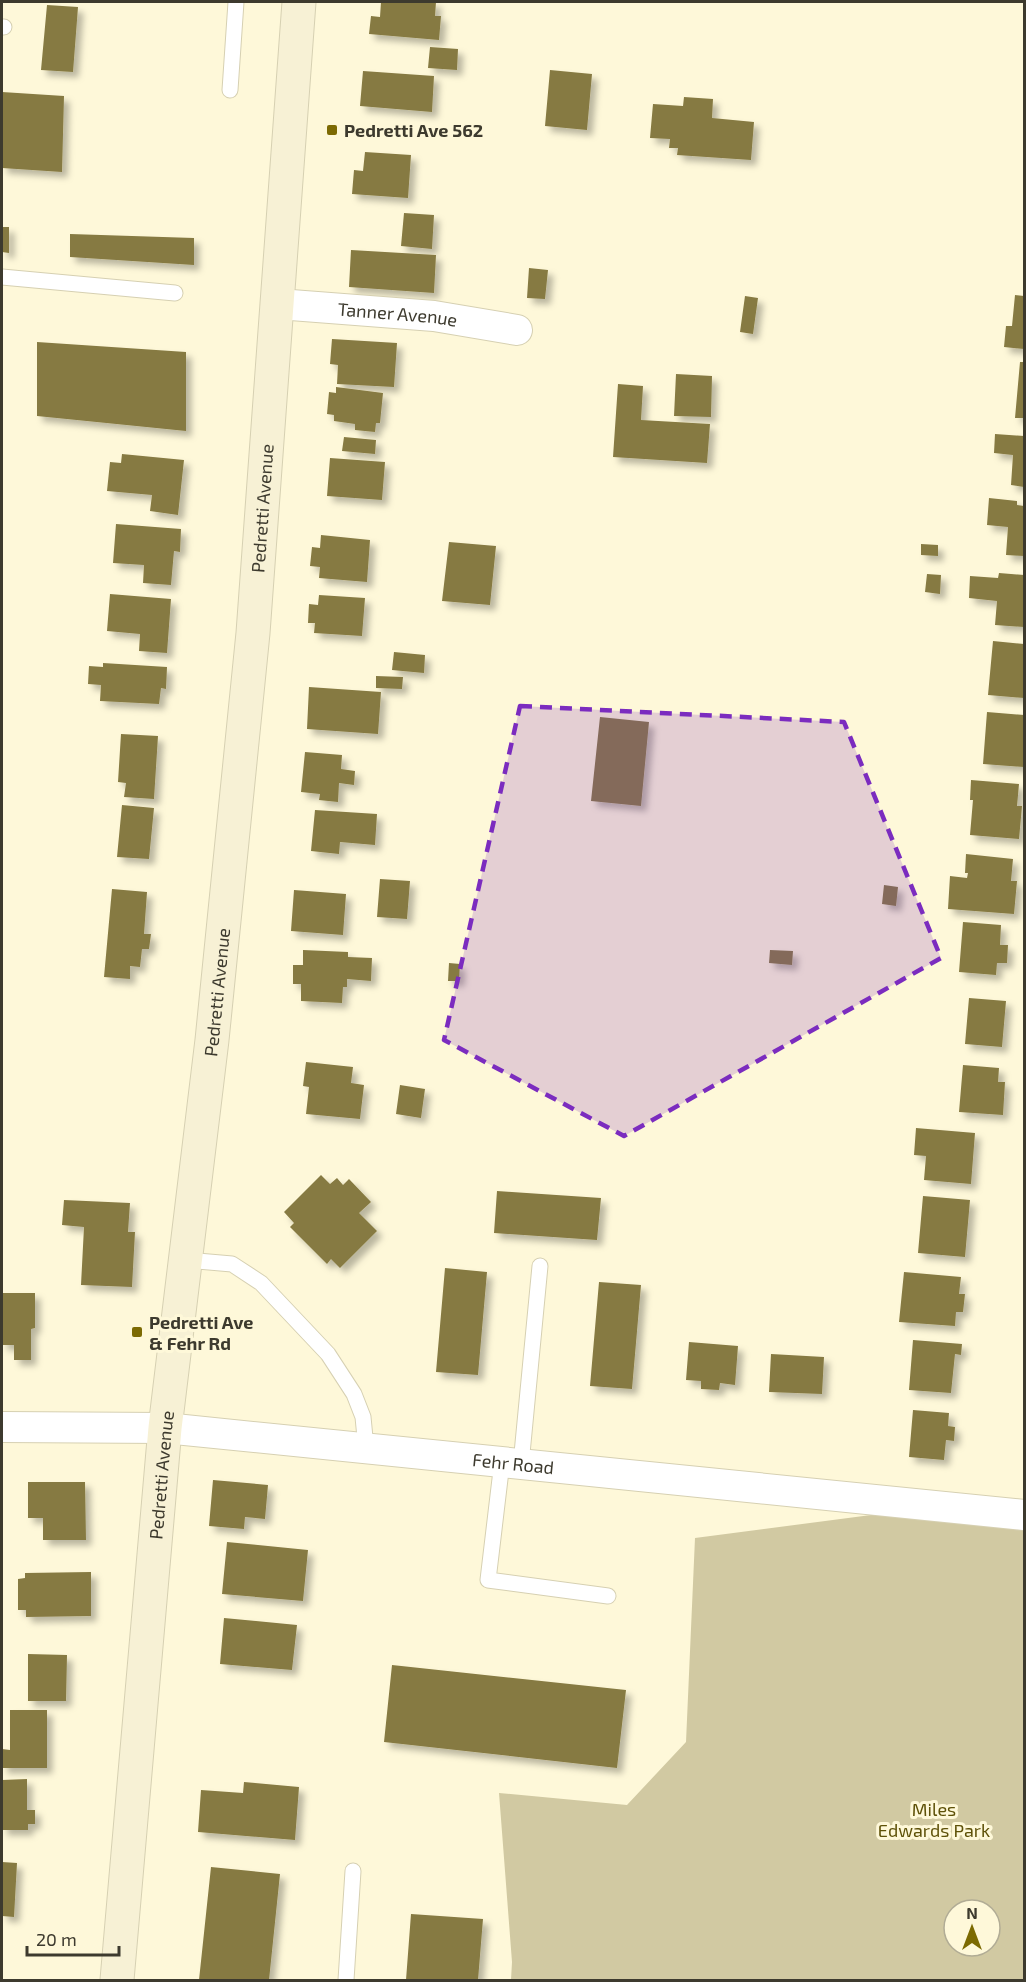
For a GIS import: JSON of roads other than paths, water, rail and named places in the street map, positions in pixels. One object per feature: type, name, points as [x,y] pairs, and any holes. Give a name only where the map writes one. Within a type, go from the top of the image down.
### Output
[{"type":"street","name":"Pedretti Avenue","points":[[117,1980],[165,1428],[212,1041],[252,645],[299,2]]},
{"type":"street","name":"Tanner Avenue","points":[[278,304],[434,316],[517,330]]},
{"type":"street","name":"Fehr Road","points":[[2,1427],[165,1428],[1024,1515]]},
{"type":"lane","points":[[230,90],[236,2]]},
{"type":"lane","points":[[2,277],[175,293]]},
{"type":"lane","points":[[186,1260],[232,1264],[261,1283],[328,1354],[354,1394],[363,1417],[366,1448]]},
{"type":"lane","points":[[540,1266],[512,1463],[488,1580],[608,1596]]},
{"type":"lane","points":[[346,1980],[353,1871]]},
{"type":"place","name":"Pedretti Ave 562","points":[[332,130]]},
{"type":"place","name":"Pedretti Ave & Fehr Rd","points":[[137,1332]]},
{"type":"park label","name":"Miles Edwards Park","points":[[934,1819]]}]
